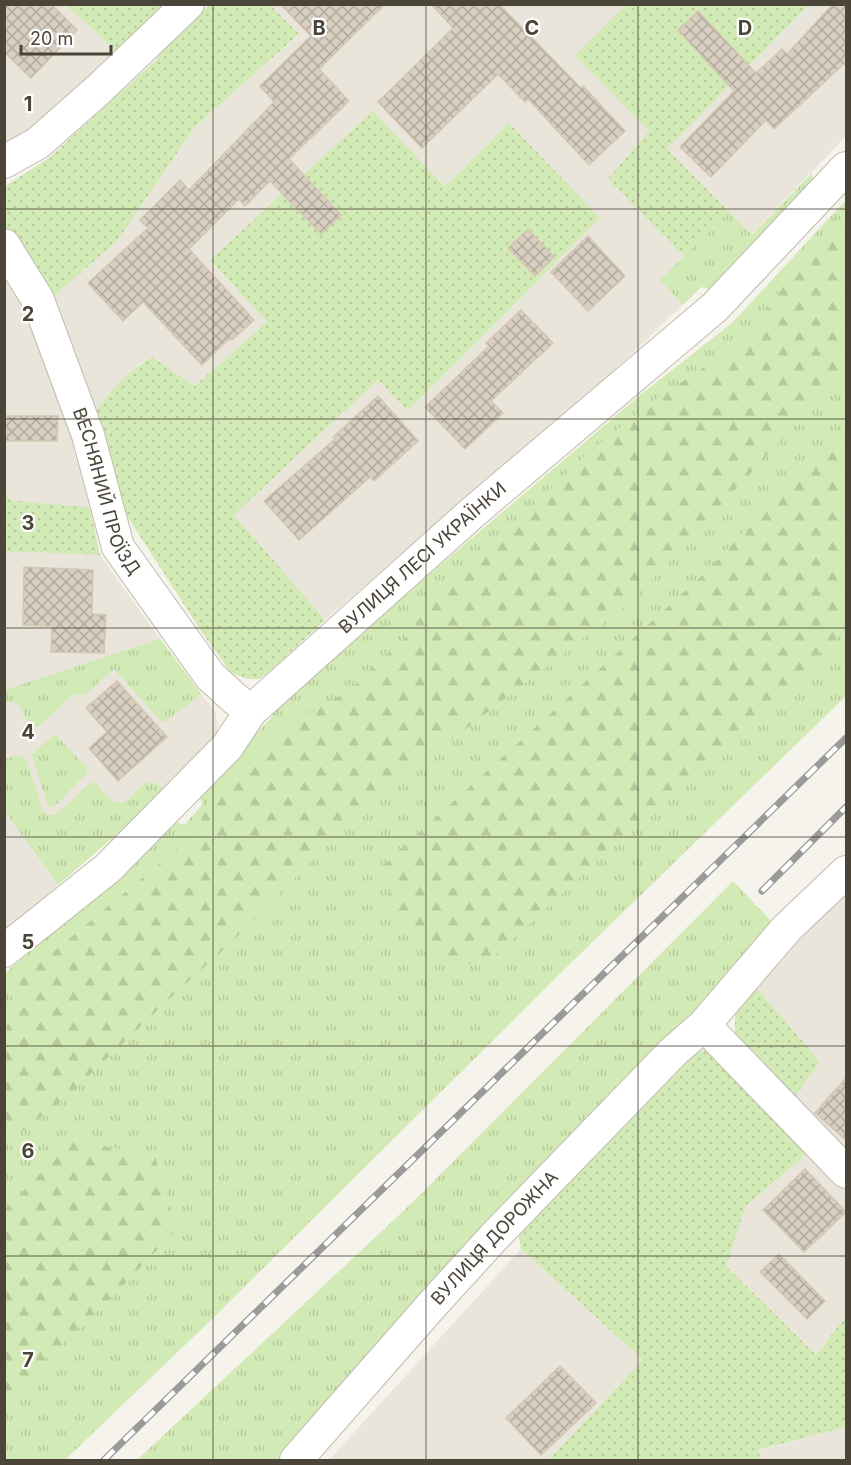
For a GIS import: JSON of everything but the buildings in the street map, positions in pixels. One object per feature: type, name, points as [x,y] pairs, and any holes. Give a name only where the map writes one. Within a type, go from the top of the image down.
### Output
[{"type":"street","points":[[4,162],[38,143],[98,90],[188,4]]},
{"type":"street","name":"ВУЛИЦЯ ЛЕСІ УКРАЇНКИ","points":[[4,951],[108,868],[227,747],[251,711],[472,513],[719,302],[846,168]]},
{"type":"street","name":"ВЕСНЯНИЙ ПРОЇЗД","points":[[4,245],[38,300],[88,435],[118,547],[210,676],[251,711]]},
{"type":"street","name":"ВУЛИЦЯ ДОРОЖНА","points":[[296,1461],[494,1237],[673,1052],[704,1025],[787,928],[846,872]]},
{"type":"street","points":[[704,1025],[846,1172]]},
{"type":"shaded area","points":[[4,5],[66,5],[116,51],[47,123],[4,152]]},
{"type":"shaded area","points":[[270,5],[626,5],[575,56],[728,212],[667,149],[809,5],[846,5],[846,136],[701,287],[618,367],[325,620],[233,516],[379,379],[409,411],[600,217],[446,187],[210,260],[268,322],[195,386],[152,357],[139,364],[107,395],[94,414],[53,297],[117,241],[195,127],[299,35]]},
{"type":"shaded area","points":[[4,261],[19,282],[74,437],[100,555],[216,713],[218,735],[188,767],[5,932]]},
{"type":"shaded area","points":[[846,890],[846,1154],[791,1102],[754,985]]},
{"type":"shaded area","points":[[808,1153],[846,1191],[846,1316],[816,1355],[726,1266],[746,1206]]},
{"type":"shaded area","points":[[521,1249],[643,1360],[548,1460],[329,1460]]},
{"type":"shaded area","points":[[846,1427],[846,1460],[761,1460],[757,1451]]},
{"type":"green space","points":[[66,5],[166,5],[116,51]]},
{"type":"green space","points":[[209,5],[217,5],[156,60],[166,44]]},
{"type":"green space","points":[[216,5],[270,5],[299,34],[195,127],[117,241],[53,297],[5,228],[4,187],[50,157]]},
{"type":"green space","points":[[626,5],[809,5],[667,149],[729,212],[684,256],[608,179],[649,131],[575,56]]},
{"type":"green space","points":[[373,111],[445,187],[509,123],[600,218],[408,411],[378,380],[234,515],[325,620],[270,671],[259,679],[247,679],[231,673],[201,631],[125,513],[94,414],[120,382],[152,357],[195,386],[267,322],[210,260]]},
{"type":"green space","points":[[812,173],[814,186],[713,290],[701,287],[683,305],[660,280],[729,212],[752,235]]},
{"type":"green space","points":[[846,200],[846,696],[577,957],[209,1322],[65,1460],[5,1460],[4,974],[150,849],[175,822],[184,825],[203,804],[198,794],[271,718],[278,703],[639,396],[732,323]]},
{"type":"green space","points":[[846,212],[846,372],[630,603],[365,806],[234,940],[67,1097],[5,1144],[5,1045],[15,984],[195,834],[215,786],[271,735],[347,692],[411,632],[447,576],[490,547],[592,449],[656,399],[752,336],[790,275]]},
{"type":"green space","points":[[846,423],[846,630],[485,965],[452,962],[393,915],[384,865],[706,572]]},
{"type":"green space","points":[[4,492],[11,500],[90,508],[100,555],[5,551]]},
{"type":"green space","points":[[160,639],[201,694],[166,721],[162,722],[159,719],[114,669],[86,694],[72,695],[41,725],[34,728],[29,725],[19,705],[11,702],[5,703],[5,690]]},
{"type":"green space","points":[[54,735],[87,768],[88,772],[54,807],[51,807],[48,806],[32,755]]},
{"type":"green space","points":[[17,755],[25,757],[44,812],[49,815],[59,812],[94,782],[111,800],[119,803],[128,799],[145,783],[150,782],[168,790],[58,885],[5,811],[4,760]]},
{"type":"green space","points":[[733,881],[776,926],[306,1428],[279,1460],[137,1460],[413,1202]]},
{"type":"green space","points":[[754,985],[820,1062],[791,1102],[735,1036],[735,1011]]},
{"type":"green space","points":[[705,1050],[714,1054],[808,1153],[746,1206],[726,1266],[816,1355],[846,1316],[846,1427],[758,1450],[761,1460],[548,1460],[643,1360],[521,1249],[517,1224],[680,1056]]},
{"type":"green space","points":[[72,1140],[155,1156],[177,1229],[114,1295],[5,1398],[5,1210]]},
{"type":"railway","points":[[104,1460],[846,738]]},
{"type":"railway","points":[[762,891],[846,807]]}]
